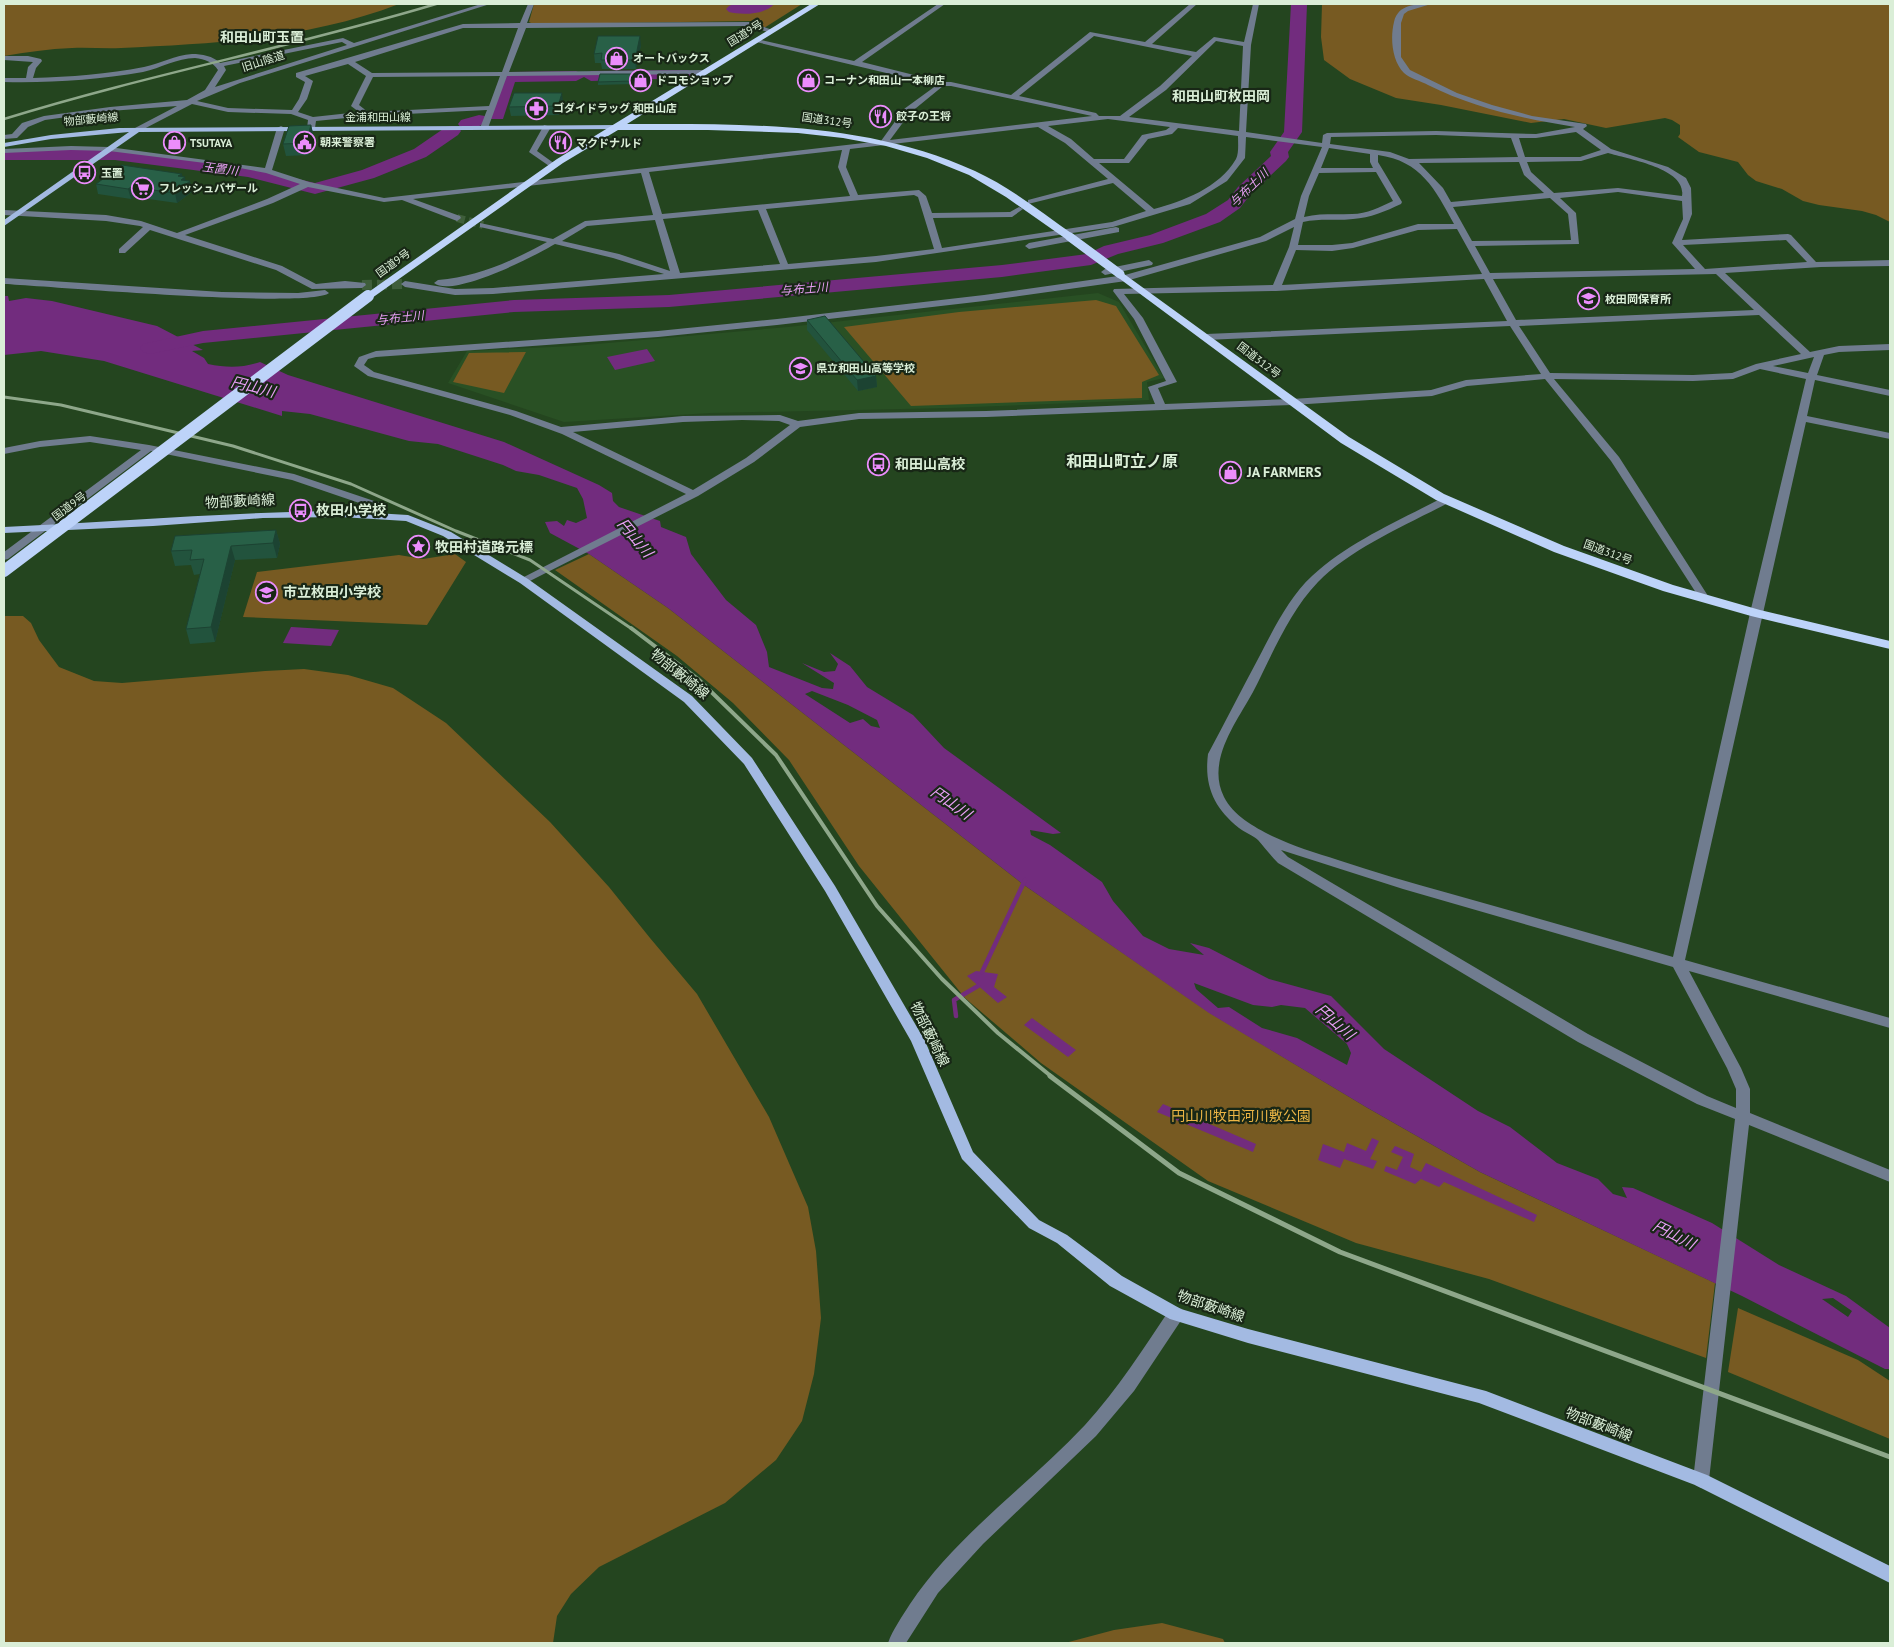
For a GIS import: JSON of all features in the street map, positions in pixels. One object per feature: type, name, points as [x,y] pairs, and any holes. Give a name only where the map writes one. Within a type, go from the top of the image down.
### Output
[{"type":"highway","name":"国道9号","points":[[4,571],[368,296],[552,166],[816,4]]},
{"type":"highway","name":"国道312号","points":[[618,127],[746,127],[793,130],[884,142],[936,157],[973,174],[1007,193],[1067,234],[1345,440],[1446,500],[1559,549],[1705,599],[1756,613],[1890,644]]},
{"type":"main road","name":"金浦和田山線","points":[[138,130],[618,127]]},
{"type":"main road","name":"物部藪崎線","points":[[4,145],[51,136],[100,131],[138,130]]},
{"type":"main road","name":"物部藪崎線","points":[[4,224],[138,130]]},
{"type":"main road","name":"物部藪崎線","points":[[4,530],[153,523],[264,515],[377,515],[408,518],[446,534],[524,581],[688,699],[748,761],[830,889],[888,986],[918,1041],[967,1155],[1034,1224],[1062,1239],[1116,1281],[1176,1314],[1248,1336],[1480,1396],[1701,1480],[1890,1575]]},
{"type":"street","name":"旧山陰道","points":[[138,130],[208,92],[274,69],[487,4]]},
{"type":"street","points":[[484,128],[521,26],[531,4]]},
{"type":"street","points":[[856,63],[942,4]]},
{"type":"street","points":[[1147,44],[1194,4]]},
{"type":"street","points":[[939,251],[922,196],[916,192],[585,224],[503,266],[466,281],[405,284],[455,292],[472,292],[876,259],[939,251],[965,247],[1067,234],[1113,224],[1187,202],[1224,179],[1241,158],[1244,135],[1247,45],[1256,4]]},
{"type":"street","points":[[1276,288],[1293,246],[1304,196],[1326,147],[1327,135],[1436,133],[1536,136],[1577,130],[1583,126],[1525,116],[1489,107],[1446,92],[1407,72],[1397,57],[1397,23],[1401,14],[1406,9],[1428,4]]},
{"type":"street","points":[[294,112],[303,98],[309,81],[299,76],[463,26],[750,24],[754,27],[771,31]]},
{"type":"street","points":[[1013,97],[1093,34],[1199,55]]},
{"type":"street","points":[[220,65],[343,40],[352,45]]},
{"type":"street","points":[[369,40],[387,50]]},
{"type":"street","points":[[1122,118],[1163,88],[1214,40],[1247,45]]},
{"type":"street","points":[[756,41],[931,80],[941,84],[951,84],[1108,118]]},
{"type":"street","points":[[4,80],[29,80],[146,69],[192,56],[207,57],[220,65],[222,70],[208,92]]},
{"type":"street","points":[[4,58],[28,58],[38,61],[32,67],[29,80]]},
{"type":"street","points":[[349,61],[370,75],[706,72]]},
{"type":"street","points":[[366,114],[355,106],[370,75]]},
{"type":"street","points":[[884,142],[907,111],[941,84]]},
{"type":"street","points":[[4,137],[14,136],[25,125],[44,118],[192,102],[228,110],[294,112],[312,119],[366,114],[491,108]]},
{"type":"street","points":[[4,151],[71,148],[104,153],[229,164],[373,199],[403,198],[525,185],[884,142],[1108,118],[1122,118],[1326,147],[1390,154],[1408,161],[1428,174],[1460,226],[1513,323],[1547,376],[1615,459],[1705,599]]},
{"type":"street","points":[[311,128],[312,119]]},
{"type":"street","points":[[1040,125],[1068,141],[1153,212]]},
{"type":"street","points":[[1092,161],[1126,161],[1145,136],[1169,132],[1176,125]]},
{"type":"street","points":[[547,127],[532,152],[552,166]]},
{"type":"street","points":[[268,172],[282,128]]},
{"type":"street","points":[[1577,130],[1588,134],[1607,151],[1636,158],[1668,170],[1683,180],[1687,187],[1688,211],[1684,226],[1676,243]]},
{"type":"street","points":[[1470,244],[1576,242],[1572,213],[1527,173],[1514,136]]},
{"type":"street","points":[[847,147],[842,167],[856,197]]},
{"type":"street","points":[[1408,161],[1581,159],[1607,151]]},
{"type":"street","points":[[692,495],[560,430],[513,413],[371,374],[359,366],[359,362],[365,356],[376,354],[658,334],[777,322],[984,298],[1123,276],[1202,257],[1263,239],[1298,222],[1317,216],[1354,217],[1377,212],[1398,202],[1374,162],[1374,152]]},
{"type":"street","points":[[644,170],[676,275]]},
{"type":"street","points":[[1315,171],[1379,170]]},
{"type":"street","points":[[1031,202],[1114,180]]},
{"type":"street","points":[[176,236],[270,201],[308,184]]},
{"type":"street","points":[[1448,205],[1618,190],[1686,198]]},
{"type":"street","points":[[403,198],[457,218]]},
{"type":"street","points":[[761,207],[785,266]]},
{"type":"street","points":[[929,216],[1012,214],[1019,210]]},
{"type":"street","points":[[965,247],[1024,246],[1080,239],[1146,220],[1153,212]]},
{"type":"street","points":[[4,213],[106,218],[148,227],[279,268],[314,287],[346,284],[362,285],[308,295],[270,296],[222,295],[4,281]]},
{"type":"street","points":[[483,225],[616,256],[676,275]]},
{"type":"street","points":[[1293,246],[1332,248],[1353,245],[1418,227],[1460,226]]},
{"type":"street","points":[[122,251],[148,227]]},
{"type":"street","points":[[1676,243],[1788,237],[1814,265]]},
{"type":"street","points":[[1676,243],[1702,271]]},
{"type":"street","points":[[1018,292],[1077,277],[1171,259],[1202,257]]},
{"type":"street","points":[[1161,407],[1153,386],[1172,382],[1138,318],[1117,291],[1276,288],[1487,276],[1718,271],[1814,265],[1890,263]]},
{"type":"street","points":[[1718,271],[1808,356]]},
{"type":"street","points":[[1206,337],[1760,312]]},
{"type":"street","points":[[560,430],[683,418],[780,418],[797,424],[858,416],[986,414],[1292,402],[1432,393],[1466,383],[1547,376],[1693,378],[1733,376],[1759,366],[1839,349],[1890,347]]},
{"type":"street","points":[[1701,1480],[1744,1103],[1743,1088],[1734,1068],[1678,964],[1756,613],[1811,378],[1820,353]]},
{"type":"street","points":[[1759,366],[1890,393]]},
{"type":"street","points":[[1802,418],[1890,436]]},
{"type":"street","points":[[524,581],[692,495],[750,460],[797,424]]},
{"type":"street","points":[[4,451],[40,444],[90,439],[149,448],[294,477],[376,505],[377,515]]},
{"type":"street","points":[[4,557],[149,448]]},
{"type":"street","points":[[1446,500],[1380,534],[1338,560],[1314,580],[1290,612],[1214,754],[1211,775],[1215,792],[1224,808],[1237,820],[1258,834],[1296,851],[1395,883],[1890,1023]]},
{"type":"street","points":[[1258,834],[1283,860],[1583,1038],[1702,1100],[1742,1118],[1890,1176]]},
{"type":"street","points":[[897,1643],[900,1635],[932,1587],[957,1559],[1090,1431],[1128,1386],[1176,1314]]},
{"type":"shaded area","points":[[1098,293],[1119,302],[1164,378],[1147,382],[1149,400],[948,408],[710,413],[564,422],[448,383],[467,351],[574,346],[788,327]]},
{"type":"green space","points":[[4,4],[399,4],[332,25],[262,37],[156,46],[63,48],[4,56]]},
{"type":"green space","points":[[534,4],[802,4],[764,28],[755,26],[755,21],[533,24],[529,22]]},
{"type":"green space","points":[[1322,4],[1890,4],[1890,222],[1862,211],[1803,201],[1782,189],[1756,181],[1748,175],[1738,162],[1699,152],[1678,137],[1680,125],[1665,118],[1606,128],[1564,119],[1531,123],[1396,98],[1350,79],[1324,60],[1321,37]]},
{"type":"green space","points":[[1096,300],[1116,306],[1159,375],[1142,382],[1142,398],[911,406],[844,327],[959,312]]},
{"type":"green space","points":[[526,352],[504,393],[453,382],[469,353]]},
{"type":"green space","points":[[455,554],[466,562],[427,625],[243,617],[257,572],[399,555],[423,559]]},
{"type":"green space","name":"円山川牧田河川敷公園","points":[[589,554],[668,608],[1024,885],[1210,1013],[1366,1107],[1480,1172],[1715,1283],[1706,1358],[1489,1279],[1356,1243],[1208,1181],[1041,1063],[965,998],[859,866],[789,760],[733,703],[677,656],[555,570]]},
{"type":"green space","points":[[4,616],[23,616],[31,623],[39,640],[59,667],[94,681],[122,683],[304,669],[348,675],[393,688],[446,723],[550,822],[609,887],[697,994],[769,1117],[808,1207],[816,1251],[821,1318],[814,1374],[802,1421],[776,1460],[725,1503],[599,1567],[571,1594],[557,1616],[553,1643],[4,1643]]},
{"type":"green space","points":[[1738,1308],[1858,1360],[1890,1381],[1890,1439],[1728,1372]]},
{"type":"green space","points":[[1162,1623],[1223,1639],[1225,1643],[1065,1643],[1114,1630]]},
{"type":"water","name":"円山川","points":[[4,296],[8,296],[9,301],[26,298],[52,301],[157,326],[203,350],[192,351],[204,358],[208,364],[234,367],[260,362],[288,375],[504,442],[599,485],[612,493],[613,501],[619,507],[660,521],[661,527],[686,537],[691,554],[726,600],[756,625],[767,652],[769,667],[822,688],[833,689],[834,683],[802,663],[824,672],[835,671],[838,664],[830,653],[850,666],[867,687],[913,715],[944,748],[1061,833],[1053,834],[1030,830],[1031,835],[1050,845],[1102,882],[1113,901],[1143,936],[1169,949],[1204,955],[1190,943],[1209,948],[1269,979],[1331,996],[1384,1049],[1478,1111],[1510,1127],[1557,1163],[1598,1179],[1613,1194],[1627,1198],[1622,1187],[1633,1188],[1712,1223],[1779,1265],[1846,1296],[1890,1328],[1890,1369],[1885,1369],[1742,1296],[1480,1172],[1366,1107],[1209,1013],[1024,885],[668,608],[589,554],[550,533],[545,522],[557,521],[564,526],[567,520],[576,523],[587,518],[583,499],[577,488],[539,475],[516,471],[438,444],[409,441],[310,414],[282,411],[282,416],[104,361],[41,351],[4,355]],"holes":[[[812,691],[848,705],[877,720],[880,728],[871,726],[863,719],[850,723],[805,694]],[[1194,983],[1253,1005],[1272,1007],[1281,1005],[1305,1008],[1347,1044],[1351,1053],[1347,1065],[1297,1038],[1262,1028],[1229,1007],[1218,1008],[1196,989]],[[1833,1298],[1852,1311],[1848,1317],[1822,1299]]]},
{"type":"water","points":[[647,349],[655,361],[615,370],[607,357]]},
{"type":"water","points":[[291,627],[339,630],[331,646],[283,643]]},
{"type":"water","points":[[976,971],[998,974],[994,987],[1007,997],[998,1003],[967,976]]},
{"type":"water","points":[[1032,1018],[1076,1050],[1068,1057],[1024,1025]]},
{"type":"water","points":[[1163,1104],[1256,1144],[1253,1152],[1157,1112]]},
{"type":"water","points":[[1372,1138],[1379,1141],[1370,1159],[1377,1161],[1373,1169],[1344,1159],[1340,1168],[1318,1160],[1323,1144],[1344,1152],[1347,1143],[1366,1151]]},
{"type":"water","points":[[1395,1146],[1414,1154],[1410,1167],[1421,1172],[1426,1163],[1537,1215],[1534,1222],[1444,1182],[1439,1187],[1421,1179],[1415,1184],[1384,1171],[1386,1166],[1397,1170],[1403,1157],[1391,1152]]},
{"type":"building","points":[[598,36],[640,36],[635,60],[601,60],[602,53],[594,54]]},
{"type":"building","points":[[600,74],[634,74],[632,81],[598,82]]},
{"type":"building","points":[[514,93],[562,93],[558,106],[509,107]]},
{"type":"building","points":[[311,125],[306,143],[283,144],[289,126]]},
{"type":"building","points":[[122,165],[182,174],[178,176],[185,177],[181,180],[190,181],[175,193],[96,184]]},
{"type":"building","points":[[825,316],[876,376],[857,380],[807,320]]},
{"type":"building","points":[[276,530],[273,543],[231,546],[211,627],[186,629],[204,559],[190,560],[192,550],[171,551],[175,536]]},
{"type":"waterway","points":[[734,9],[752,9],[766,4]]},
{"type":"waterway","name":"与布土川","points":[[150,348],[203,337],[514,306],[669,301],[1002,271],[1091,259],[1111,250],[1156,239],[1213,218],[1234,204],[1244,191],[1280,157],[1279,152],[1293,132],[1299,4]]},
{"type":"waterway","name":"玉置川","points":[[591,76],[687,75]]},
{"type":"waterway","name":"玉置川","points":[[497,115],[508,77],[576,76]]},
{"type":"waterway","name":"玉置川","points":[[467,124],[479,120]]},
{"type":"waterway","name":"玉置川","points":[[4,155],[115,155],[248,172],[315,189],[368,174],[420,153],[452,131]]},
{"type":"waterway","points":[[982,972],[1025,880]]},
{"type":"waterway","points":[[956,1016],[954,1000],[978,986]]},
{"type":"tunnel","points":[[457,218],[483,225]]},
{"type":"tunnel","points":[[362,285],[405,284]]},
{"type":"railway","points":[[4,119],[57,103],[328,34],[436,4]]},
{"type":"railway","points":[[4,397],[61,405],[233,446],[351,484],[456,531],[530,560],[632,629]]},
{"type":"railway","points":[[631,628],[698,679],[776,755],[877,906],[942,979],[998,1033],[1052,1077]]},
{"type":"railway","points":[[1050,1076],[1179,1173],[1340,1252],[1890,1457]]},
{"type":"place","name":"オートバックス","points":[[617,58]]},
{"type":"place","name":"ドコモショップ","points":[[640,80]]},
{"type":"place","name":"コーナン和田山一本柳店","points":[[808,80]]},
{"type":"place","name":"ゴダイドラッグ 和田山店","points":[[537,108]]},
{"type":"place","name":"餃子の王将","points":[[880,116]]},
{"type":"place","name":"朝来警察署","points":[[304,142]]},
{"type":"place","name":"TSUTAYA","points":[[174,143]]},
{"type":"place","name":"マクドナルド","points":[[560,143]]},
{"type":"place","name":"玉置","points":[[85,173]]},
{"type":"place","name":"フレッシュバザール","points":[[143,188]]},
{"type":"place","name":"枚田岡保育所","points":[[1589,299]]},
{"type":"place","name":"県立和田山高等学校","points":[[800,368]]},
{"type":"place","name":"和田山高校","points":[[879,464]]},
{"type":"place","name":"JA FARMERS","points":[[1231,472]]},
{"type":"place","name":"枚田小学校","points":[[300,510]]},
{"type":"place","name":"牧田村道路元標","points":[[419,547]]},
{"type":"place","name":"市立枚田小学校","points":[[267,592]]},
{"type":"district","name":"和田山町玉置","points":[[262,37]]},
{"type":"district","name":"和田山町枚田岡","points":[[1221,96]]},
{"type":"district","name":"和田山町立ノ原","points":[[1122,461]]}]
